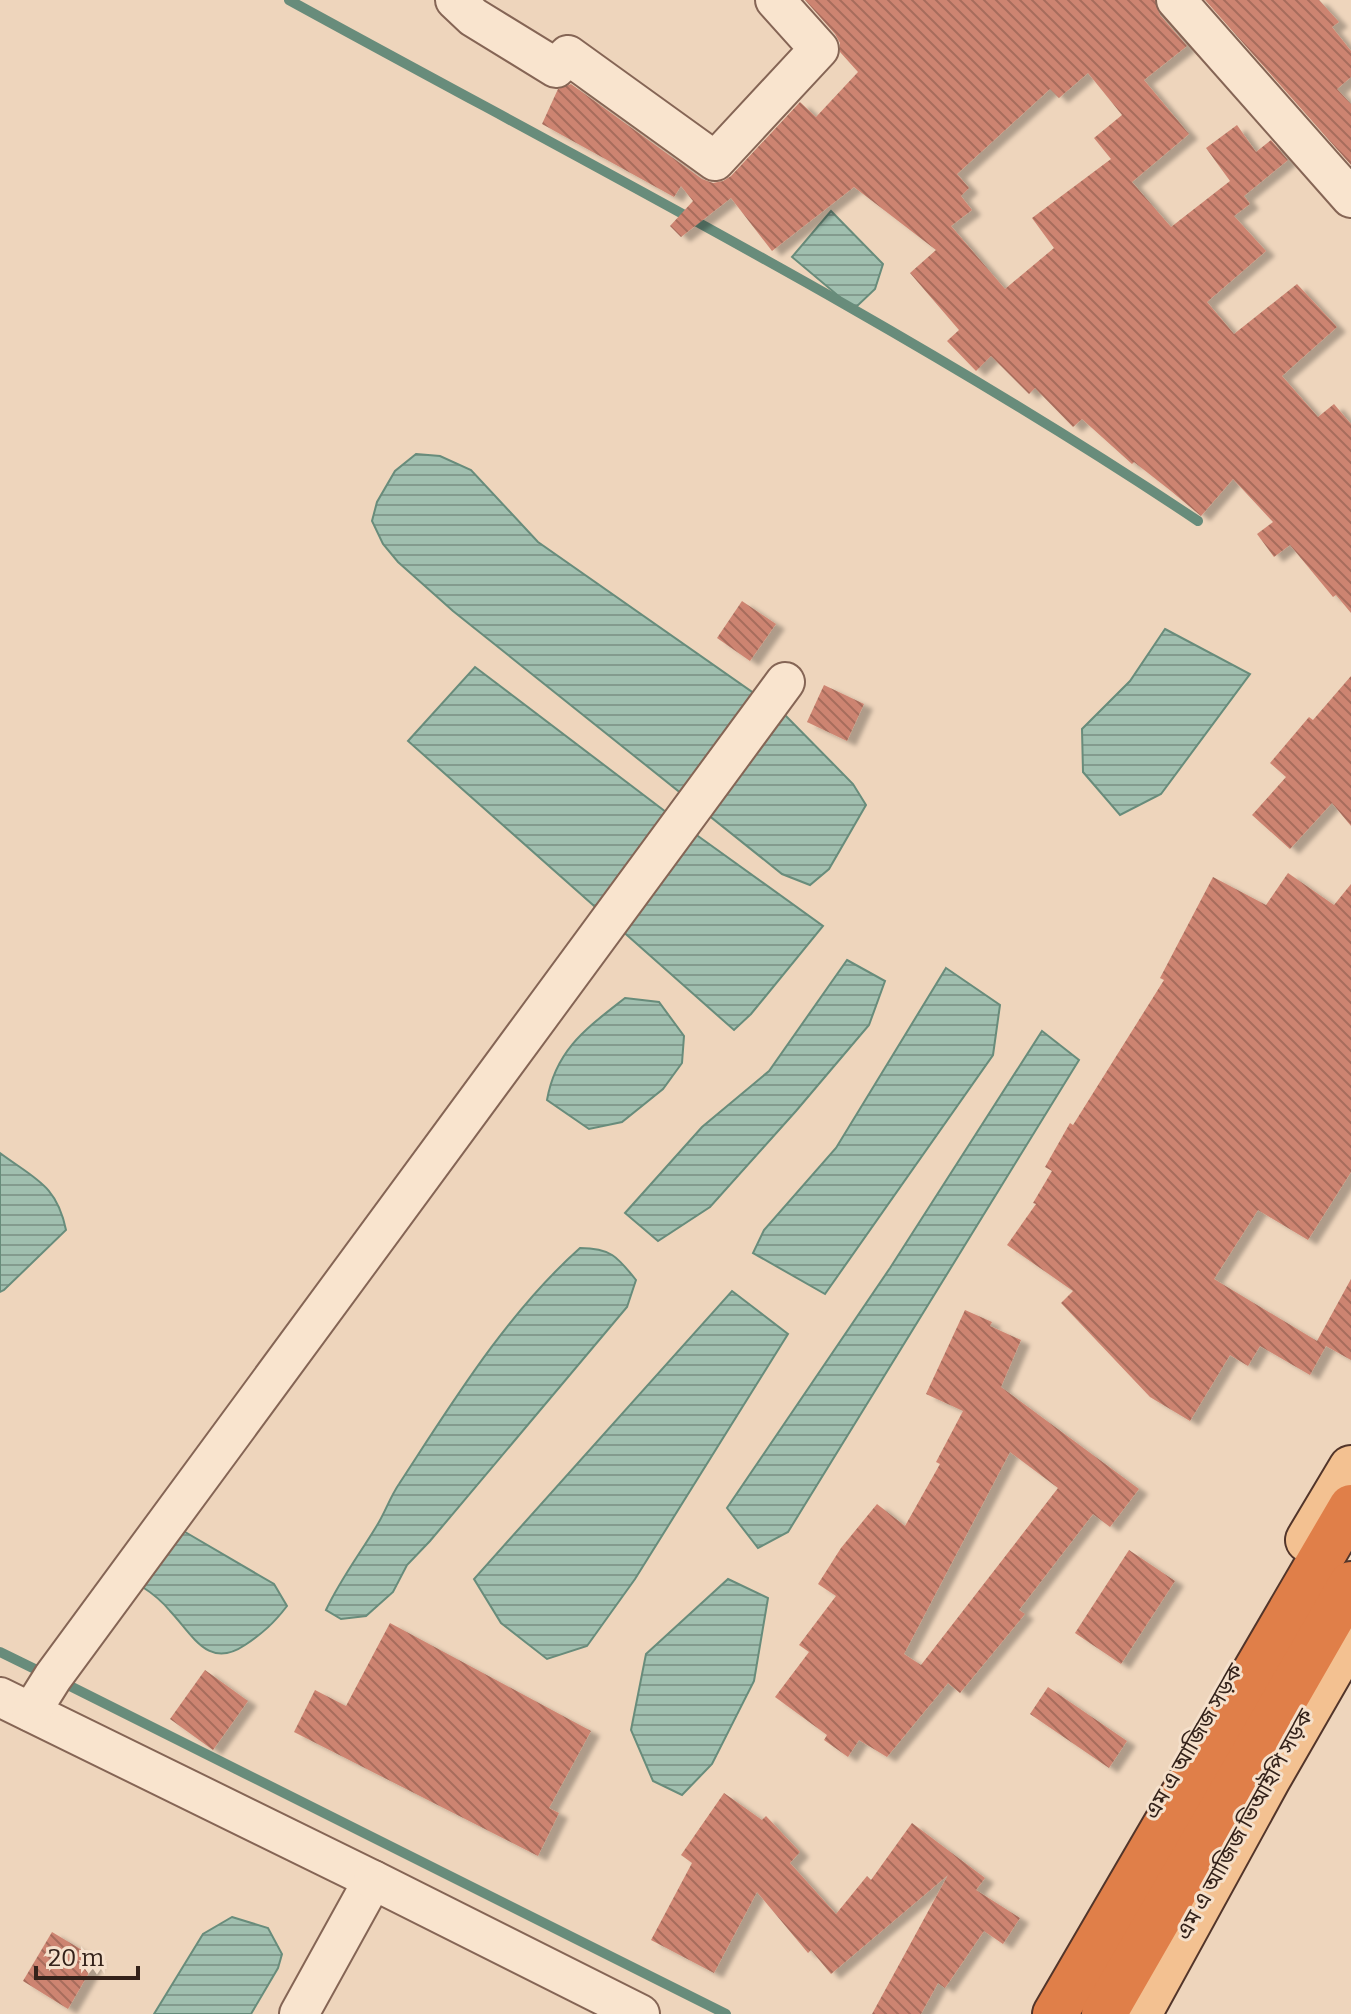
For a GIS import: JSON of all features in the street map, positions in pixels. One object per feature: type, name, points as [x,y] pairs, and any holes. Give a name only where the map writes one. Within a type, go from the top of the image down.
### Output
[{"type":"highway","points":[[1055,2014],[1351,1507]]},
{"type":"highway","points":[[1135,2012],[1351,1584]]},
{"type":"main road","name":"এম এ আজিজ সড়ক","points":[[1037,2014],[1351,1468]]},
{"type":"main road","name":"এম এ আজিজ ভিআইপি সড়ক","points":[[1135,2012],[1351,1635]]},
{"type":"street","points":[[455,0],[473,17],[556,68],[568,55],[715,161],[819,49],[775,0]]},
{"type":"street","points":[[1176,0],[1351,198]]},
{"type":"street","points":[[640,2014],[16,1704],[53,1677],[785,682]]},
{"type":"street","points":[[299,2014],[373,1880]]},
{"type":"shaded area","points":[[831,211],[883,264],[875,289],[854,309],[792,257]]},
{"type":"shaded area","points":[[416,454],[440,456],[471,470],[538,542],[785,715],[853,784],[866,805],[829,869],[810,885],[782,874],[453,611],[398,562],[383,544],[372,521],[377,502],[395,471]]},
{"type":"shaded area","points":[[1165,629],[1250,674],[1161,794],[1120,815],[1083,772],[1082,729],[1130,681]]},
{"type":"shaded area","points":[[475,667],[691,831],[823,926],[751,1014],[734,1030],[408,741]]},
{"type":"shaded area","points":[[847,960],[885,981],[869,1025],[710,1207],[658,1241],[625,1213],[702,1127],[769,1071]]},
{"type":"shaded area","points":[[946,968],[1000,1005],[993,1055],[825,1294],[753,1253],[764,1230],[836,1148]]},
{"type":"shaded area","points":[[625,998],[659,1002],[684,1036],[682,1063],[663,1089],[622,1122],[589,1129],[547,1100],[551,1082],[575,1041]]},
{"type":"shaded area","points":[[1042,1031],[1079,1060],[788,1532],[758,1548],[727,1508],[890,1268]]},
{"type":"shaded area","points":[[0,1153],[43,1184],[57,1203],[66,1230],[0,1292]]},
{"type":"shaded area","points":[[580,1248],[612,1255],[636,1280],[627,1307],[407,1565],[393,1592],[366,1616],[341,1619],[326,1610],[396,1489],[460,1391],[528,1301]]},
{"type":"shaded area","points":[[732,1291],[788,1334],[635,1579],[587,1646],[547,1659],[501,1623],[474,1579]]},
{"type":"shaded area","points":[[180,1529],[274,1584],[287,1606],[263,1632],[232,1652],[211,1652],[202,1646],[164,1604],[141,1586]]},
{"type":"shaded area","points":[[728,1579],[768,1598],[754,1681],[712,1764],[682,1795],[653,1781],[631,1730],[646,1654]]},
{"type":"shaded area","points":[[232,1917],[268,1928],[282,1954],[278,1968],[251,2014],[154,2014],[203,1934]]},
{"type":"building","points":[[805,0],[1155,0],[1160,15],[1187,46],[1144,80],[1189,134],[1132,182],[1171,227],[1230,181],[1206,148],[1237,125],[1256,152],[1271,140],[1288,160],[1244,196],[1250,204],[1234,216],[1266,251],[1207,302],[1234,334],[1297,284],[1337,327],[1282,376],[1318,417],[1334,404],[1351,424],[1351,613],[1336,595],[1333,597],[1290,545],[1274,557],[1257,534],[1273,522],[1233,479],[1201,516],[1134,462],[1132,464],[1082,419],[1073,427],[1035,388],[1029,394],[991,356],[976,371],[947,341],[959,330],[910,273],[936,250],[854,187],[772,251],[731,198],[681,237],[670,226],[693,201],[681,186],[674,197],[542,124],[558,89],[571,84],[702,179],[713,183],[723,181],[800,102],[816,117],[858,72],[840,52],[840,43]],"holes":[[[1088,73],[1122,115],[1094,138],[1111,159],[1032,218],[1054,248],[1005,289],[951,226],[972,210],[961,196],[969,188],[957,174],[1050,89],[1059,98]]]},
{"type":"building","points":[[1205,0],[1319,0],[1339,22],[1332,27],[1351,51],[1351,77],[1337,89],[1351,104],[1351,165]]},
{"type":"building","points":[[742,601],[776,624],[750,661],[717,638]]},
{"type":"building","points":[[1351,676],[1351,826],[1332,803],[1290,849],[1252,815],[1286,777],[1270,763],[1309,717],[1313,720]]},
{"type":"building","points":[[824,685],[864,704],[847,741],[807,722]]},
{"type":"building","points":[[1288,873],[1334,905],[1351,884],[1351,1172],[1308,1240],[1258,1210],[1214,1279],[1317,1341],[1351,1279],[1351,1360],[1326,1346],[1310,1375],[1260,1346],[1248,1366],[1230,1355],[1190,1421],[1150,1397],[1061,1303],[1073,1291],[1007,1245],[1036,1204],[1033,1203],[1052,1171],[1045,1167],[1070,1123],[1073,1125],[1164,980],[1160,978],[1213,877],[1266,905]]},
{"type":"building","points":[[965,1310],[992,1322],[990,1326],[1021,1340],[1001,1387],[1139,1489],[1110,1527],[1093,1514],[1019,1610],[1025,1614],[960,1693],[948,1683],[887,1757],[859,1740],[848,1757],[824,1740],[827,1735],[775,1697],[809,1652],[799,1645],[836,1596],[818,1584],[841,1548],[877,1504],[905,1526],[940,1464],[936,1462],[963,1411],[926,1394]],"holes":[[[1010,1452],[1058,1488],[921,1665],[904,1654]]]},
{"type":"building","points":[[1129,1550],[1175,1581],[1121,1664],[1075,1633]]},
{"type":"building","points":[[390,1623],[591,1731],[549,1808],[559,1813],[538,1856],[294,1732],[315,1690],[346,1706]]},
{"type":"building","points":[[205,1670],[248,1701],[213,1750],[170,1719]]},
{"type":"building","points":[[1048,1687],[1127,1741],[1109,1768],[1030,1714]]},
{"type":"building","points":[[724,1793],[762,1820],[766,1816],[800,1852],[790,1863],[836,1914],[867,1876],[871,1880],[912,1823],[985,1878],[976,1890],[1020,1918],[1003,1944],[984,1931],[945,1988],[938,1983],[921,2014],[872,2014],[948,1875],[831,1974],[811,1950],[808,1953],[757,1892],[714,1973],[651,1940],[692,1863],[681,1855]]},
{"type":"building","points":[[52,1932],[97,1959],[68,2009],[23,1981]]},
{"type":"waterway","points":[[289,0],[864,315],[977,381],[1198,521]]},
{"type":"waterway","points":[[0,1652],[45,1674]]},
{"type":"waterway","points":[[60,1681],[726,2014]]}]
